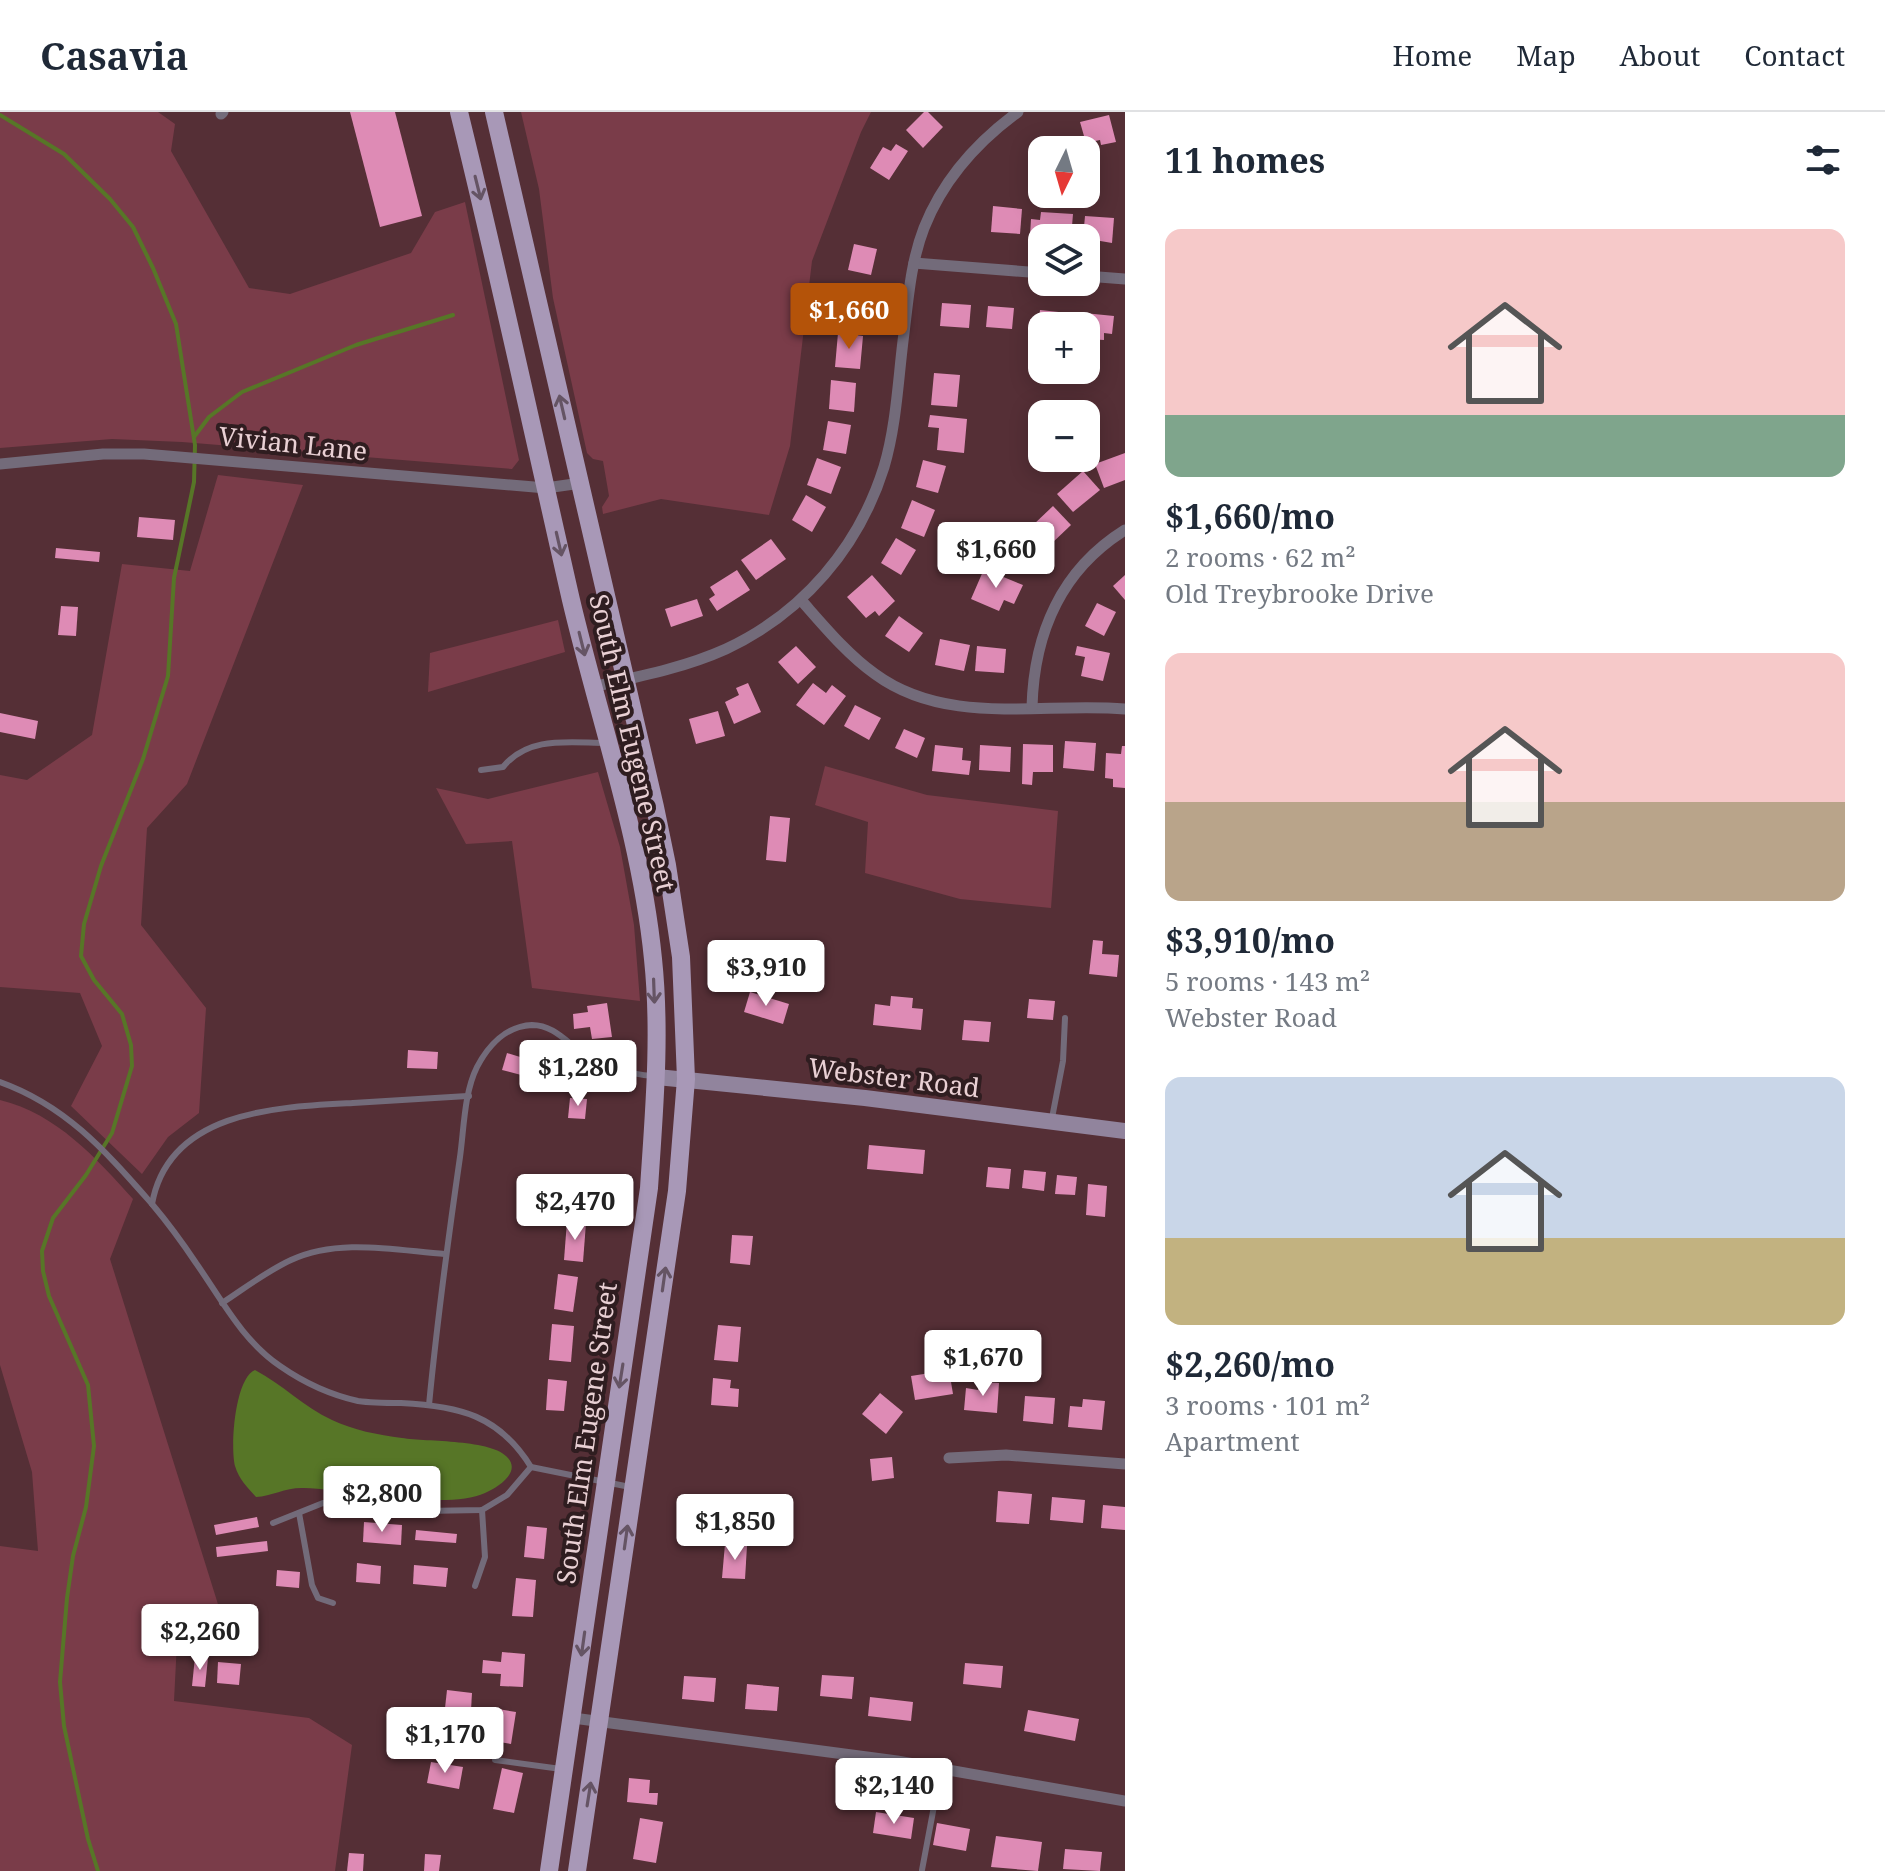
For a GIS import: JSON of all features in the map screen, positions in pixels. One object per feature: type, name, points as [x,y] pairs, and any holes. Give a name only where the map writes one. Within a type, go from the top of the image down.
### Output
[{"type":"main road","name":"South Elm Eugene Street","points":[[459,112],[592,687],[639,869],[651,944],[657,1077],[649,1188],[549,1871]]},
{"type":"main road","name":"South Elm Eugene Street","points":[[494,112],[667,865],[681,957],[686,1079],[677,1191],[577,1871]]},
{"type":"street","points":[[592,687],[672,668],[726,649],[763,628],[801,600],[850,542],[885,464],[914,263],[924,228],[941,193],[964,160],[987,135],[1018,112]]},
{"type":"street","points":[[914,263],[1028,272]]},
{"type":"street","points":[[1100,277],[1125,279]]},
{"type":"street","name":"Vivian Lane","points":[[0,464],[103,454],[144,454],[546,488],[581,483]]},
{"type":"street","points":[[1032,707],[1033,672],[1050,615],[1067,586],[1090,557],[1125,530]]},
{"type":"street","points":[[801,600],[846,650],[875,675],[901,690],[933,701],[969,708],[1125,709]]},
{"type":"street","name":"Webster Road","points":[[657,1077],[1125,1131]]},
{"type":"street","points":[[949,1458],[1006,1455],[1125,1464]]},
{"type":"street","points":[[573,1718],[941,1769],[1125,1801]]},
{"type":"lane","points":[[481,770],[503,767],[512,756],[534,745],[607,743]]},
{"type":"lane","points":[[1051,1122],[1063,1061],[1065,1018]]},
{"type":"lane","points":[[429,1405],[445,1254],[475,1070],[495,1042],[511,1030],[532,1025],[557,1032],[603,1065],[657,1077]]},
{"type":"lane","points":[[0,1082],[28,1093],[70,1119],[152,1204],[238,1327],[258,1349],[307,1382],[361,1401],[452,1408],[488,1422],[512,1442],[531,1467],[633,1487]]},
{"type":"lane","points":[[152,1204],[160,1176],[180,1148],[234,1118],[284,1107],[469,1096]]},
{"type":"lane","points":[[222,1303],[291,1260],[322,1250],[347,1247],[445,1254]]},
{"type":"lane","points":[[273,1523],[323,1503],[424,1511],[482,1510],[507,1495],[531,1467]]},
{"type":"lane","points":[[475,1586],[485,1557],[482,1510]]},
{"type":"lane","points":[[299,1513],[312,1585],[318,1598],[333,1603]]},
{"type":"lane","points":[[495,1760],[565,1769]]},
{"type":"lane","points":[[922,1870],[941,1769]]},
{"type":"shaded area","points":[[0,112],[158,112],[175,124],[171,151],[249,288],[290,294],[411,253],[435,212],[465,202],[519,460],[512,469],[112,439],[0,448]]},
{"type":"shaded area","points":[[521,112],[871,112],[812,261],[790,446],[769,515],[661,499],[603,514],[602,507],[609,496],[603,461],[593,459],[587,453],[553,298],[539,189]]},
{"type":"shaded area","points":[[218,475],[303,485],[187,784],[147,828],[141,925],[206,1008],[199,1113],[168,1137],[142,1174],[71,1106],[102,1046],[80,993],[0,987],[0,775],[27,780],[92,735],[122,564],[190,571]]},
{"type":"shaded area","points":[[558,620],[565,652],[428,692],[430,653]]},
{"type":"shaded area","points":[[825,766],[927,795],[1058,811],[1051,908],[960,899],[865,873],[868,822],[815,805]]},
{"type":"shaded area","points":[[598,772],[620,847],[634,925],[640,1001],[532,988],[512,841],[466,844],[436,788],[488,799]]},
{"type":"shaded area","points":[[0,1100],[40,1116],[74,1139],[133,1199],[110,1259],[232,1649],[177,1642],[174,1701],[309,1718],[352,1745],[335,1871],[0,1871],[0,1546],[38,1551],[32,1472],[0,1365]]},
{"type":"shaded area","points":[[255,1370],[340,1424],[384,1435],[489,1447],[508,1458],[512,1469],[501,1484],[468,1498],[423,1500],[304,1488],[256,1497],[237,1471],[233,1444],[239,1399],[248,1376]]},
{"type":"building","points":[[350,112],[395,112],[422,216],[380,227]]},
{"type":"building","points":[[924,112],[928,112],[943,127],[923,148],[906,130]]},
{"type":"building","points":[[1109,115],[1116,142],[1101,145],[1100,136],[1084,136],[1080,122]]},
{"type":"building","points":[[896,144],[908,151],[889,180],[870,168],[883,147],[891,151]]},
{"type":"building","points":[[993,206],[1022,209],[1020,234],[991,232]]},
{"type":"building","points":[[1041,212],[1073,214],[1072,224],[1031,224],[1031,219],[1040,220]]},
{"type":"building","points":[[1085,216],[1114,218],[1112,243],[1100,241],[1100,224],[1084,224]]},
{"type":"building","points":[[854,244],[877,249],[871,275],[848,270]]},
{"type":"building","points":[[827,283],[869,288],[867,308],[855,306],[854,319],[823,316]]},
{"type":"building","points":[[942,303],[971,305],[969,328],[940,326]]},
{"type":"building","points":[[988,306],[1014,308],[1012,329],[986,327]]},
{"type":"building","points":[[1100,315],[1114,316],[1112,334],[1104,333],[1104,340],[1100,340]]},
{"type":"building","points":[[838,333],[863,336],[860,369],[835,367]]},
{"type":"building","points":[[934,373],[960,375],[957,407],[931,405]]},
{"type":"building","points":[[831,380],[856,383],[854,412],[829,409]]},
{"type":"building","points":[[930,415],[967,419],[964,453],[937,450],[939,428],[928,427]]},
{"type":"building","points":[[828,421],[851,425],[846,454],[823,450]]},
{"type":"building","points":[[1125,453],[1125,480],[1104,488],[1098,472],[1100,462]]},
{"type":"building","points":[[817,458],[841,467],[831,494],[807,485]]},
{"type":"building","points":[[923,460],[946,466],[938,493],[916,487]]},
{"type":"building","points":[[1082,472],[1100,490],[1073,512],[1057,494]]},
{"type":"building","points":[[806,495],[826,507],[812,532],[792,520]]},
{"type":"building","points":[[912,500],[935,510],[924,537],[901,528]]},
{"type":"building","points":[[1053,506],[1071,525],[1050,545],[1032,526]]},
{"type":"building","points":[[139,517],[175,520],[173,540],[137,537]]},
{"type":"building","points":[[1015,536],[1043,554],[1038,563],[1029,558],[1019,573],[999,560]]},
{"type":"building","points":[[896,538],[916,550],[901,575],[881,563]]},
{"type":"building","points":[[771,539],[786,559],[756,580],[741,560]]},
{"type":"building","points":[[56,548],[100,552],[99,562],[55,558]]},
{"type":"building","points":[[984,569],[1023,585],[1014,604],[1004,600],[999,611],[971,599]]},
{"type":"building","points":[[737,570],[750,590],[717,611],[709,599],[715,595],[710,587]]},
{"type":"building","points":[[872,575],[895,601],[879,616],[875,611],[866,618],[847,597]]},
{"type":"building","points":[[1125,575],[1125,600],[1113,586]]},
{"type":"building","points":[[697,599],[703,616],[671,627],[665,609]]},
{"type":"building","points":[[1097,603],[1116,612],[1104,636],[1085,626]]},
{"type":"building","points":[[61,606],[78,607],[76,636],[58,635]]},
{"type":"building","points":[[899,616],[923,633],[909,652],[885,636]]},
{"type":"building","points":[[940,639],[970,645],[964,671],[935,665]]},
{"type":"building","points":[[796,646],[816,667],[798,684],[778,662]]},
{"type":"building","points":[[977,646],[1006,649],[1004,673],[975,671]]},
{"type":"building","points":[[1077,646],[1110,653],[1103,681],[1081,676],[1085,657],[1075,655]]},
{"type":"building","points":[[748,683],[761,712],[734,724],[725,702],[739,695],[736,688]]},
{"type":"building","points":[[813,683],[826,693],[832,685],[846,696],[824,725],[796,705]]},
{"type":"building","points":[[855,705],[881,718],[869,740],[844,726]]},
{"type":"building","points":[[718,711],[725,736],[696,744],[689,719]]},
{"type":"building","points":[[0,713],[38,721],[35,739],[0,732]]},
{"type":"building","points":[[904,729],[925,738],[917,758],[895,748]]},
{"type":"building","points":[[1065,741],[1096,743],[1094,771],[1063,768]]},
{"type":"building","points":[[1023,744],[1053,745],[1053,772],[1033,772],[1032,785],[1022,784]]},
{"type":"building","points":[[935,745],[963,748],[962,760],[971,761],[969,775],[932,771]]},
{"type":"building","points":[[980,745],[1011,747],[1010,772],[979,770]]},
{"type":"building","points":[[1122,746],[1125,746],[1125,788],[1113,787],[1113,779],[1105,778],[1106,753],[1121,754]]},
{"type":"building","points":[[770,816],[790,818],[786,862],[766,860]]},
{"type":"building","points":[[1093,940],[1103,941],[1102,954],[1119,955],[1117,977],[1089,974]]},
{"type":"building","points":[[750,992],[789,1004],[783,1024],[744,1012]]},
{"type":"building","points":[[891,996],[913,998],[912,1008],[923,1009],[921,1030],[873,1025],[875,1004],[890,1006]]},
{"type":"building","points":[[1029,999],[1055,1001],[1053,1020],[1027,1018]]},
{"type":"building","points":[[607,1003],[612,1037],[592,1039],[590,1027],[574,1029],[573,1014],[588,1012],[587,1006]]},
{"type":"building","points":[[964,1020],[991,1022],[989,1042],[962,1040]]},
{"type":"building","points":[[408,1050],[438,1052],[437,1069],[407,1068]]},
{"type":"building","points":[[507,1053],[530,1060],[525,1076],[502,1070]]},
{"type":"building","points":[[570,1098],[587,1099],[585,1119],[568,1118]]},
{"type":"building","points":[[869,1145],[925,1150],[923,1174],[867,1169]]},
{"type":"building","points":[[988,1167],[1011,1169],[1009,1189],[986,1187]]},
{"type":"building","points":[[1024,1170],[1046,1172],[1044,1191],[1022,1188]]},
{"type":"building","points":[[1057,1175],[1077,1177],[1075,1195],[1055,1194]]},
{"type":"building","points":[[1088,1184],[1107,1186],[1105,1217],[1086,1215]]},
{"type":"building","points":[[572,1185],[593,1187],[591,1207],[571,1205]]},
{"type":"building","points":[[567,1221],[586,1223],[583,1262],[564,1260]]},
{"type":"building","points":[[732,1235],[753,1236],[750,1265],[730,1263]]},
{"type":"building","points":[[558,1274],[578,1277],[573,1312],[554,1309]]},
{"type":"building","points":[[552,1324],[574,1326],[571,1362],[549,1360]]},
{"type":"building","points":[[718,1325],[741,1327],[738,1362],[714,1360]]},
{"type":"building","points":[[949,1370],[953,1394],[915,1400],[911,1376]]},
{"type":"building","points":[[713,1378],[731,1380],[730,1388],[739,1389],[738,1407],[711,1405]]},
{"type":"building","points":[[548,1379],[567,1381],[564,1411],[546,1410]]},
{"type":"building","points":[[979,1382],[999,1383],[997,1413],[964,1410],[966,1388],[978,1390]]},
{"type":"building","points":[[880,1393],[903,1412],[886,1434],[862,1414]]},
{"type":"building","points":[[1025,1396],[1055,1398],[1053,1424],[1023,1421]]},
{"type":"building","points":[[1083,1399],[1105,1401],[1102,1430],[1068,1427],[1070,1406],[1082,1407]]},
{"type":"building","points":[[892,1457],[894,1478],[872,1481],[870,1459]]},
{"type":"building","points":[[998,1491],[1032,1494],[1029,1524],[996,1522]]},
{"type":"building","points":[[1052,1497],[1085,1500],[1083,1523],[1050,1520]]},
{"type":"building","points":[[1103,1505],[1125,1507],[1125,1530],[1101,1528]]},
{"type":"building","points":[[257,1517],[259,1527],[216,1535],[214,1525]]},
{"type":"building","points":[[364,1522],[402,1525],[401,1545],[363,1542]]},
{"type":"building","points":[[527,1526],[547,1528],[544,1559],[524,1557]]},
{"type":"building","points":[[416,1530],[457,1534],[456,1543],[415,1540]]},
{"type":"building","points":[[267,1541],[268,1551],[217,1557],[216,1547]]},
{"type":"building","points":[[725,1544],[747,1546],[745,1579],[722,1578]]},
{"type":"building","points":[[357,1563],[381,1566],[380,1584],[356,1582]]},
{"type":"building","points":[[414,1565],[448,1568],[446,1587],[413,1584]]},
{"type":"building","points":[[277,1570],[300,1572],[299,1588],[276,1586]]},
{"type":"building","points":[[516,1578],[536,1580],[533,1617],[512,1616]]},
{"type":"building","points":[[502,1652],[525,1654],[523,1687],[500,1686],[501,1674],[482,1673],[483,1660],[501,1662]]},
{"type":"building","points":[[195,1657],[208,1658],[205,1687],[192,1686]]},
{"type":"building","points":[[218,1662],[241,1664],[239,1685],[217,1683]]},
{"type":"building","points":[[965,1663],[1003,1666],[1001,1688],[963,1684]]},
{"type":"building","points":[[822,1675],[854,1677],[852,1699],[820,1696]]},
{"type":"building","points":[[684,1676],[716,1678],[714,1702],[682,1699]]},
{"type":"building","points":[[747,1684],[779,1687],[777,1711],[745,1709]]},
{"type":"building","points":[[447,1690],[472,1693],[471,1710],[445,1708]]},
{"type":"building","points":[[870,1697],[913,1702],[911,1721],[868,1716]]},
{"type":"building","points":[[492,1708],[516,1712],[511,1744],[487,1740]]},
{"type":"building","points":[[1028,1710],[1079,1719],[1075,1741],[1024,1731]]},
{"type":"building","points":[[431,1762],[463,1767],[459,1789],[427,1783]]},
{"type":"building","points":[[502,1768],[523,1773],[514,1813],[493,1809]]},
{"type":"building","points":[[629,1778],[650,1780],[649,1793],[658,1793],[657,1805],[627,1802]]},
{"type":"building","points":[[876,1812],[914,1818],[911,1839],[873,1833]]},
{"type":"building","points":[[640,1818],[663,1822],[656,1863],[633,1859]]},
{"type":"building","points":[[937,1823],[970,1829],[966,1851],[933,1845]]},
{"type":"building","points":[[996,1836],[1042,1842],[1038,1871],[991,1867]]},
{"type":"building","points":[[1065,1849],[1102,1852],[1100,1871],[1063,1869]]},
{"type":"building","points":[[349,1853],[364,1854],[363,1871],[347,1871]]},
{"type":"building","points":[[425,1854],[441,1855],[439,1871],[424,1871]]},
{"type":"waterway","points":[[0,115],[64,154],[110,199],[133,227],[176,324],[195,445],[194,482],[174,578],[168,676],[143,759],[101,866],[84,924],[81,956],[94,980],[122,1014],[131,1045],[132,1066],[112,1133],[86,1175],[53,1218],[42,1251],[49,1296],[88,1385],[94,1446],[86,1507],[73,1556],[60,1682],[64,1726],[88,1839],[98,1871]]},
{"type":"waterway","points":[[194,437],[209,417],[242,392],[356,345],[453,315]]}]
